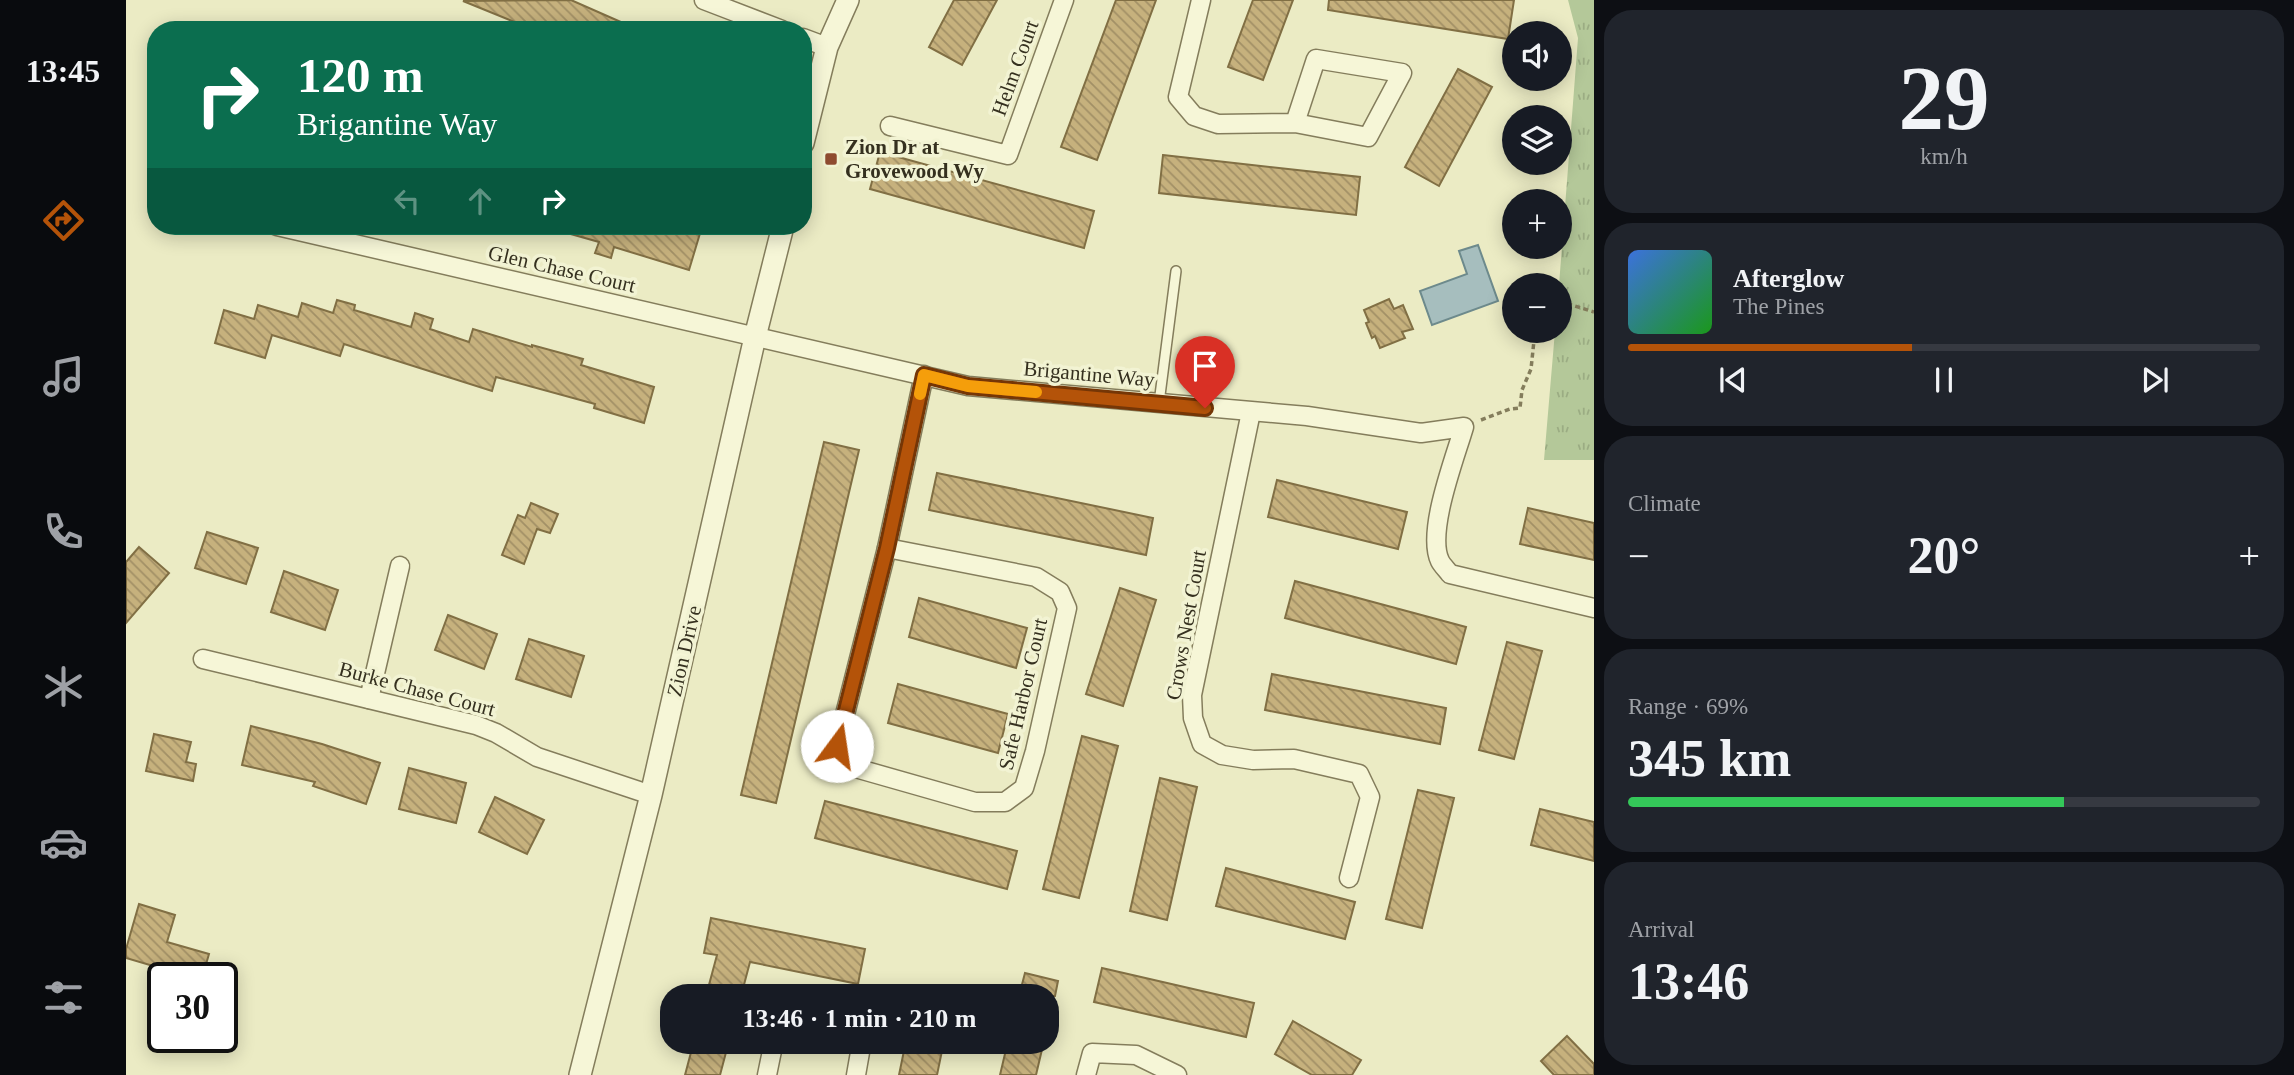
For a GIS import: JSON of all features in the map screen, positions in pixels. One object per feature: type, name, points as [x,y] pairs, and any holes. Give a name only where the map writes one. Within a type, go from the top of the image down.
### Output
[{"type":"street","points":[[704,0],[759,21]]},
{"type":"street","points":[[812,107],[827,47],[848,0]]},
{"type":"street","name":"Helm Court","points":[[890,126],[1008,155],[1064,0]]},
{"type":"street","points":[[1201,0],[1178,97],[1194,116],[1218,124],[1295,123],[1368,137],[1402,73],[1316,59],[1295,123]]},
{"type":"street","points":[[812,41],[827,47]]},
{"type":"street","name":"Glen Chase Court","points":[[316,235],[755,337]]},
{"type":"street","name":"Zion Drive","points":[[580,1075],[651,795],[781,235]]},
{"type":"street","name":"Brigantine Way","points":[[755,337],[968,386],[1307,416],[1421,433],[1464,427]]},
{"type":"street","name":"Safe Harbor Court","points":[[887,548],[1036,577],[1059,592],[1067,608],[1035,751],[1024,788],[1005,802],[975,802],[852,767],[837,746],[887,548],[924,375]]},
{"type":"street","name":"Crows Nest Court","points":[[1251,412],[1192,695],[1193,718],[1202,744],[1222,755],[1253,760],[1294,759],[1359,774],[1370,797],[1349,878]]},
{"type":"street","points":[[1464,427],[1439,513],[1436,540],[1440,561],[1450,574],[1594,608]]},
{"type":"street","points":[[369,699],[400,566]]},
{"type":"street","name":"Burke Chase Court","points":[[203,659],[476,725],[496,733],[537,757],[651,795]]},
{"type":"street","points":[[1086,1075],[1092,1053],[1136,1055],[1177,1075]]},
{"type":"street","points":[[767,1075],[771,1054]]},
{"type":"street","points":[[856,1075],[860,1054]]},
{"type":"lane","points":[[1159,403],[1176,271]]},
{"type":"path","points":[[1572,305],[1594,312]]},
{"type":"path","points":[[1464,427],[1520,408],[1522,390],[1531,369],[1534,343]]},
{"type":"green space","points":[[1568,0],[1594,0],[1594,460],[1544,460],[1554,343],[1572,343],[1572,273],[1560,273],[1561,259],[1572,259],[1572,189],[1566,189],[1567,175],[1572,175],[1572,116],[1578,38]]},
{"type":"water","points":[[1478,245],[1498,301],[1432,325],[1420,291],[1467,274],[1459,251]]},
{"type":"building","points":[[571,0],[619,21],[512,21],[463,1]]},
{"type":"building","points":[[954,0],[997,0],[962,65],[929,47]]},
{"type":"building","points":[[1116,0],[1156,0],[1097,160],[1061,147]]},
{"type":"building","points":[[1253,0],[1293,0],[1263,80],[1228,67]]},
{"type":"building","points":[[1329,0],[1514,0],[1511,21],[1502,21],[1502,38],[1328,10]]},
{"type":"building","points":[[1458,69],[1492,87],[1439,186],[1405,167]]},
{"type":"building","points":[[880,152],[1094,211],[1084,248],[870,189]]},
{"type":"building","points":[[1163,155],[1360,177],[1356,215],[1159,193]]},
{"type":"building","points":[[574,235],[700,235],[689,270],[614,247],[611,258],[595,253],[599,242]]},
{"type":"building","points":[[1389,299],[1394,309],[1403,305],[1413,329],[1402,332],[1405,338],[1380,348],[1375,336],[1372,338],[1364,310]]},
{"type":"building","points":[[337,300],[355,305],[354,310],[411,327],[415,313],[433,319],[430,329],[469,342],[473,329],[532,345],[583,359],[581,365],[654,387],[644,423],[594,408],[595,404],[496,377],[492,391],[344,344],[340,356],[272,335],[265,358],[215,343],[224,310],[254,319],[258,305],[298,317],[302,303],[333,313]]},
{"type":"building","points":[[824,442],[859,450],[776,803],[741,795]]},
{"type":"building","points":[[937,473],[1153,518],[1146,555],[929,510]]},
{"type":"building","points":[[1277,480],[1407,512],[1398,549],[1268,517]]},
{"type":"building","points":[[531,503],[558,514],[550,533],[537,529],[524,564],[502,555],[518,515],[525,518]]},
{"type":"building","points":[[1528,508],[1594,523],[1594,560],[1520,544]]},
{"type":"building","points":[[207,532],[258,548],[246,584],[195,568]]},
{"type":"building","points":[[139,547],[169,573],[126,623],[126,562]]},
{"type":"building","points":[[284,571],[338,590],[325,630],[271,612]]},
{"type":"building","points":[[1295,581],[1466,627],[1456,664],[1285,618]]},
{"type":"building","points":[[1120,588],[1156,600],[1123,706],[1086,694]]},
{"type":"building","points":[[919,598],[1027,628],[1016,668],[909,637]]},
{"type":"building","points":[[448,615],[497,634],[484,669],[435,650]]},
{"type":"building","points":[[529,639],[584,656],[571,697],[516,679]]},
{"type":"building","points":[[1507,642],[1542,651],[1514,759],[1479,750]]},
{"type":"building","points":[[1272,674],[1446,708],[1440,744],[1265,710]]},
{"type":"building","points":[[898,684],[1008,714],[998,753],[888,723]]},
{"type":"building","points":[[251,726],[322,744],[380,763],[366,804],[313,786],[315,782],[242,765]]},
{"type":"building","points":[[154,734],[191,742],[186,762],[196,764],[193,781],[146,771]]},
{"type":"building","points":[[1082,736],[1118,746],[1079,898],[1043,889]]},
{"type":"building","points":[[409,768],[466,783],[456,823],[399,809]]},
{"type":"building","points":[[1160,778],[1197,787],[1167,920],[1130,911]]},
{"type":"building","points":[[1418,790],[1454,798],[1422,928],[1386,919]]},
{"type":"building","points":[[495,797],[544,820],[527,854],[479,832]]},
{"type":"building","points":[[825,801],[1017,851],[1007,889],[815,838]]},
{"type":"building","points":[[1540,809],[1594,822],[1594,861],[1531,845]]},
{"type":"building","points":[[1226,868],[1355,902],[1345,939],[1216,906]]},
{"type":"building","points":[[139,904],[175,915],[167,942],[209,954],[207,962],[147,962],[147,964],[126,958],[126,949]]},
{"type":"building","points":[[711,918],[865,949],[858,984],[750,962],[744,984],[709,984],[717,955],[704,953]]},
{"type":"building","points":[[1102,968],[1254,1003],[1246,1037],[1094,1002]]},
{"type":"building","points":[[1025,973],[1058,981],[1057,984],[1022,984]]},
{"type":"building","points":[[1293,1021],[1361,1060],[1352,1075],[1312,1075],[1275,1054]]},
{"type":"building","points":[[1567,1036],[1594,1064],[1594,1075],[1554,1075],[1541,1061]]},
{"type":"building","points":[[691,1054],[726,1054],[720,1075],[685,1075]]},
{"type":"building","points":[[903,1054],[941,1054],[937,1075],[899,1075]]},
{"type":"building","points":[[1005,1054],[1041,1054],[1036,1075],[1000,1075]]},
{"type":"slow traffic","points":[[920,394],[924,375],[968,386],[1036,392]]},
{"type":"place","name":"Zion Dr at Grovewood Wy","points":[[831,159]]},
{"type":"route","points":[[837,746],[887,548],[924,375],[968,386],[1205,408]]}]
